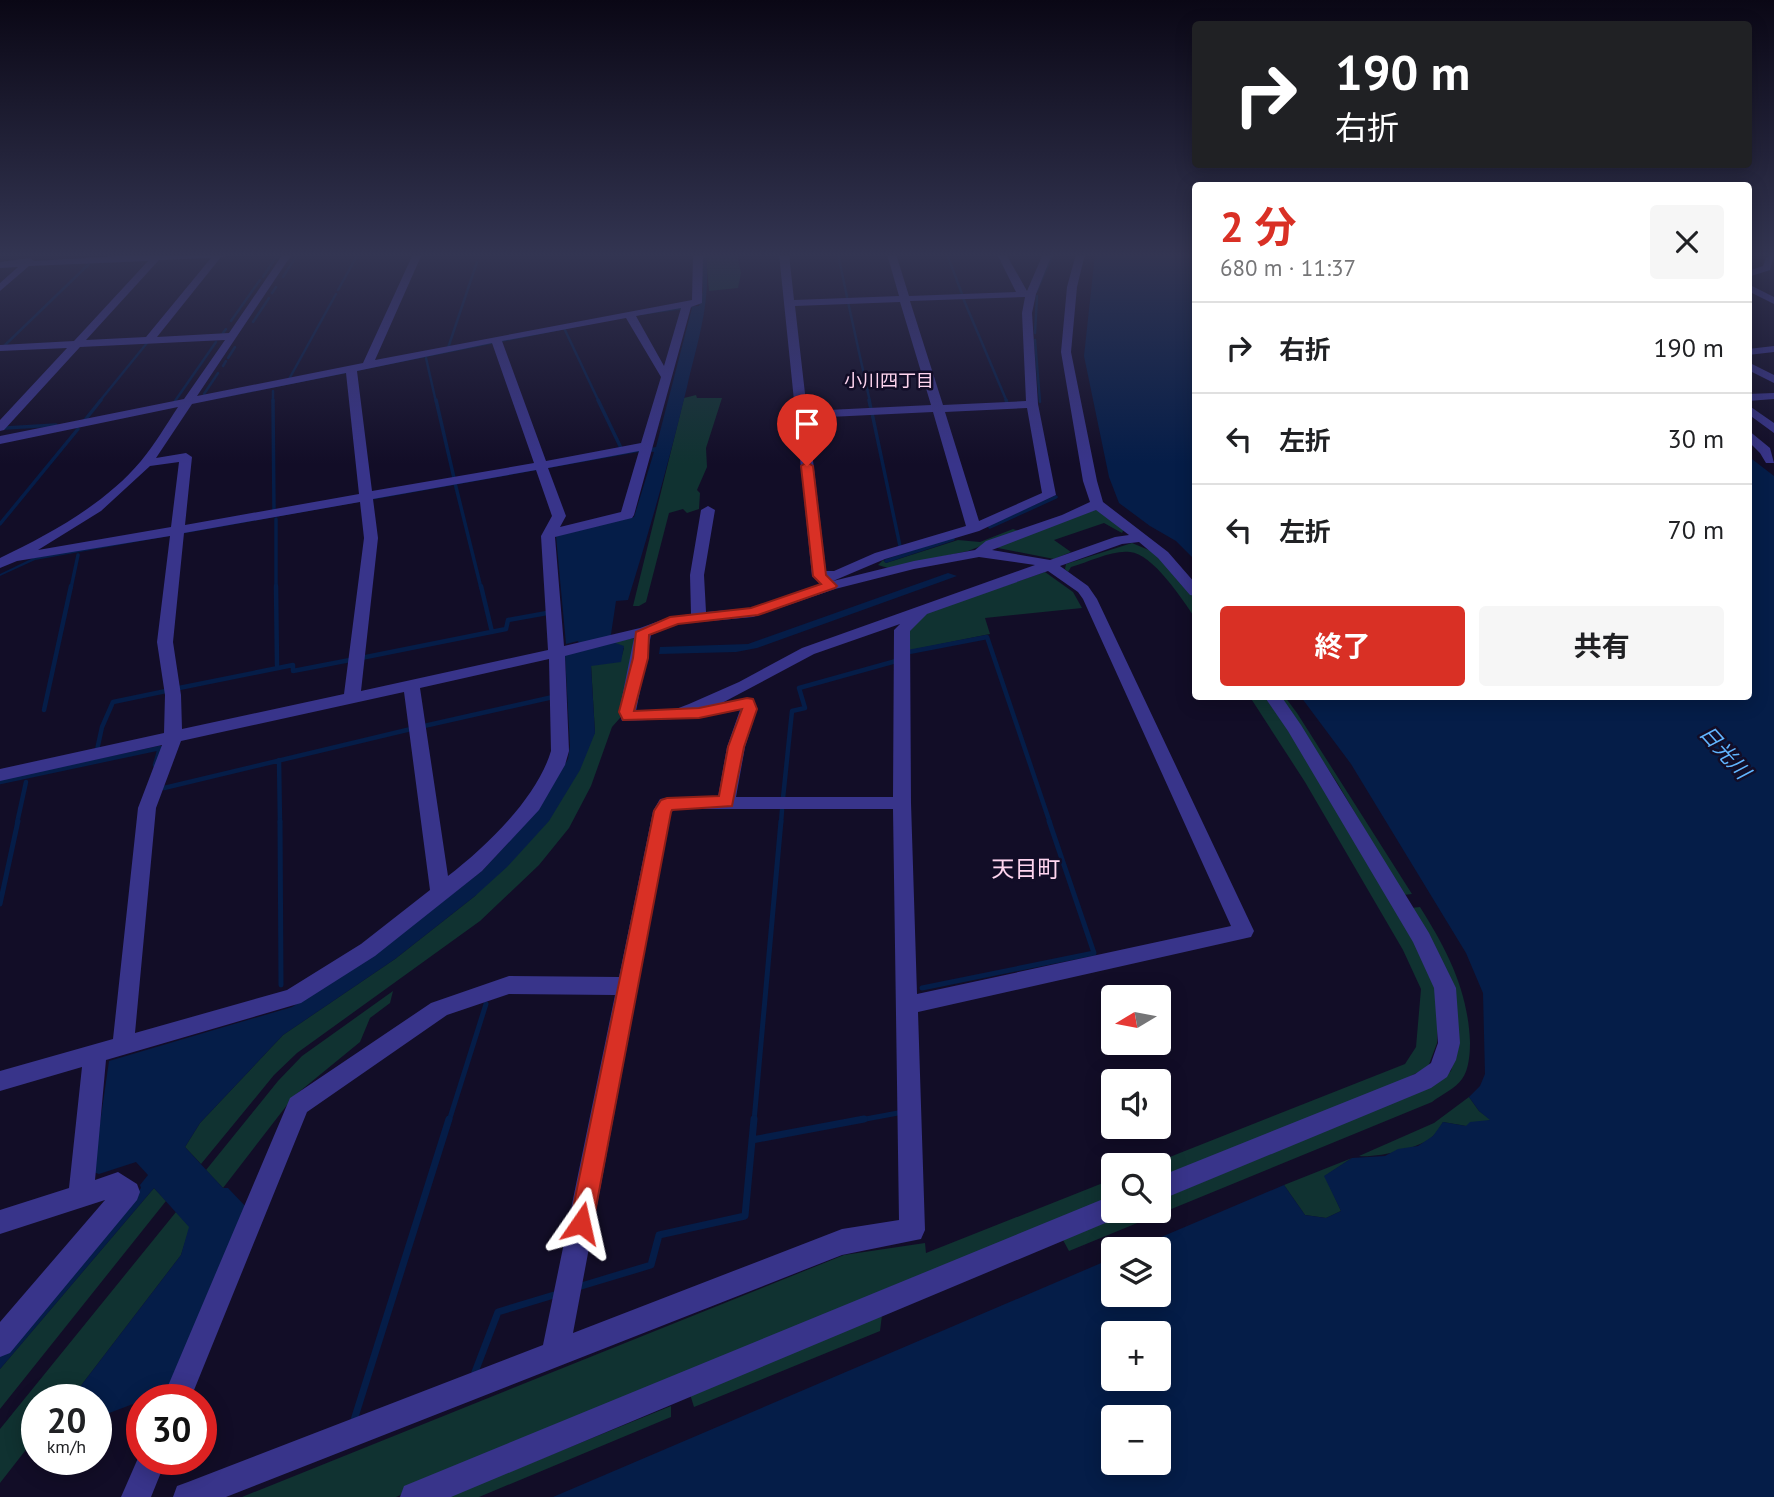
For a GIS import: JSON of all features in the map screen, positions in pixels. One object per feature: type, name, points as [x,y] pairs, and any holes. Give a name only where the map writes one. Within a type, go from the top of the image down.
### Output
[{"type":"street","points":[[0,427],[96,324]]},
{"type":"street","points":[[149,340],[162,324]]},
{"type":"street","points":[[0,564],[107,500],[146,463],[240,324]]},
{"type":"street","points":[[368,366],[387,324]]},
{"type":"street","points":[[0,440],[588,324]]},
{"type":"street","points":[[634,324],[667,377]]},
{"type":"street","points":[[550,534],[627,515],[682,324]]},
{"type":"street","points":[[791,324],[801,415],[825,581]]},
{"type":"street","points":[[912,324],[974,528]]},
{"type":"street","points":[[0,775],[556,653],[617,636],[643,632],[675,620],[753,612],[880,555],[974,528],[1049,495],[1032,404],[1028,324]]},
{"type":"street","points":[[1069,324],[1066,352],[1090,481],[1097,503],[1163,555],[1192,589]]},
{"type":"street","points":[[0,348],[232,335]]},
{"type":"street","points":[[0,1081],[293,997],[368,950],[441,894],[475,866],[531,805],[556,765],[560,751],[550,534],[559,516],[496,341]]},
{"type":"street","points":[[1752,352],[1774,349]]},
{"type":"street","points":[[1752,367],[1774,380]]},
{"type":"street","points":[[352,371],[371,538],[352,696]]},
{"type":"street","points":[[1752,398],[1774,396]]},
{"type":"street","points":[[801,415],[1032,404]]},
{"type":"street","points":[[1752,411],[1774,429]]},
{"type":"street","points":[[1752,438],[1766,450],[1772,461]]},
{"type":"street","points":[[1752,446],[1772,461]]},
{"type":"street","points":[[15,557],[177,532],[647,449]]},
{"type":"street","points":[[123,1046],[147,807],[173,738],[173,695],[165,642],[187,457],[146,463]]},
{"type":"street","points":[[979,552],[991,544],[1067,518],[1097,503]]},
{"type":"street","points":[[699,616],[697,575],[708,510]]},
{"type":"street","points":[[678,714],[709,704],[774,673],[808,651],[1048,564],[1120,540],[1142,538]]},
{"type":"street","points":[[825,581],[979,552],[1048,564],[1083,589],[1244,931],[906,1006]]},
{"type":"street","points":[[188,1497],[842,1241],[912,1230],[902,803],[902,630],[921,611]]},
{"type":"street","points":[[643,632],[640,658],[626,712],[628,717],[699,713],[747,703],[749,709],[736,747],[726,802]]},
{"type":"street","points":[[411,683],[441,894]]},
{"type":"street","points":[[1171,1184],[1423,1081],[1439,1070],[1445,1060],[1448,1043],[1445,988],[1422,939],[1275,700]]},
{"type":"street","points":[[555,1354],[662,811],[667,804],[726,802],[902,803]]},
{"type":"street","points":[[183,1384],[299,1105],[439,1009],[509,985],[629,986]]},
{"type":"street","points":[[81,1196],[95,1054]]},
{"type":"street","points":[[0,1222],[118,1184],[128,1192],[0,1342]]},
{"type":"street","points":[[415,1497],[1101,1212]]},
{"type":"street","points":[[136,1497],[145,1475]]},
{"type":"green space","points":[[696,395],[697,398],[722,398],[706,448],[707,467],[697,490],[700,493],[699,509],[687,513],[683,509],[669,513],[646,602],[633,606],[684,398]]},
{"type":"green space","points":[[1097,509],[1124,529],[1122,533],[1104,523],[1054,540],[1071,552],[1054,559],[998,548],[996,545]]},
{"type":"green space","points":[[1013,529],[1019,531],[968,551],[888,568],[878,565],[883,560],[886,563],[958,540],[980,542]]},
{"type":"green space","points":[[1132,543],[1156,553],[1189,591],[1192,596],[1192,614],[1166,579],[1139,554],[1116,553],[1100,557],[1071,567],[1068,572],[1065,569],[1066,564]]},
{"type":"green space","points":[[1045,572],[1073,592],[1082,608],[985,618],[990,634],[906,651],[910,625],[923,614]]},
{"type":"green space","points":[[636,638],[620,718],[612,727],[591,786],[569,828],[539,865],[480,921],[297,1053],[274,1075],[201,1164],[185,1147],[200,1123],[283,1035],[395,959],[475,896],[595,733],[591,665],[622,655],[624,648],[610,642]]},
{"type":"green space","points":[[1252,700],[1267,700],[1289,730],[1410,933],[1435,985],[1437,1043],[1428,1067],[1405,1079],[1171,1176],[1171,1157],[1405,1064],[1416,1047],[1421,989],[1403,950],[1305,782]]},
{"type":"green space","points":[[1282,700],[1287,700],[1297,713],[1412,894],[1403,895],[1338,784]]},
{"type":"green space","points":[[1420,907],[1439,939],[1454,971],[1465,1005],[1470,1051],[1466,1071],[1459,1082],[1432,1102],[1171,1209],[1171,1195],[1421,1091],[1451,1071],[1456,1047],[1455,1005],[1442,967],[1411,908]]},
{"type":"green space","points":[[393,991],[390,1003],[370,1018],[360,1042],[294,1096],[223,1188],[206,1170],[278,1081],[302,1056]]},
{"type":"green space","points":[[1469,1097],[1479,1111],[1491,1120],[1466,1126],[1443,1122],[1434,1135],[1419,1144],[1387,1154],[1359,1156],[1434,1123]]},
{"type":"green space","points":[[1352,1158],[1325,1176],[1341,1211],[1326,1218],[1305,1215],[1284,1185]]},
{"type":"green space","points":[[1101,1184],[1101,1205],[396,1497],[242,1497],[844,1255],[925,1243],[926,1253]]},
{"type":"green space","points":[[154,1188],[166,1201],[0,1409],[0,1369]]},
{"type":"green space","points":[[176,1212],[190,1227],[181,1255],[82,1384],[36,1384]]},
{"type":"green space","points":[[1103,1223],[1137,1223],[1069,1251],[1063,1240]]},
{"type":"green space","points":[[882,1315],[880,1331],[694,1407],[690,1394]]},
{"type":"green space","points":[[21,1403],[21,1456],[0,1483],[0,1429]]},
{"type":"green space","points":[[671,1406],[671,1417],[479,1497],[447,1497]]},
{"type":"water","points":[[592,324],[202,402],[499,340]]},
{"type":"water","points":[[688,324],[701,324],[659,494],[628,600],[616,601],[610,641],[624,646],[621,662],[591,666],[595,733],[580,770],[549,821],[507,867],[395,959],[283,1035],[200,1123],[185,1147],[223,1188],[228,1188],[247,1208],[173,1384],[126,1384],[126,1407],[112,1412],[112,1384],[82,1384],[181,1255],[189,1227],[154,1188],[0,1369],[0,1353],[141,1188],[140,1185],[148,1175],[136,1162],[99,1174],[93,1172],[109,1061],[292,1007],[378,952],[483,870],[535,813],[568,759],[570,746],[565,655],[582,651],[578,641],[566,644],[556,536],[634,517],[654,452],[644,451],[35,560],[0,576],[33,558],[656,447]]},
{"type":"water","points":[[1087,324],[1192,324],[1192,557],[1176,541],[1119,503],[1109,477],[1084,356]]},
{"type":"water","name":"日光川","points":[[1752,459],[1774,476],[1774,1497],[553,1497],[1101,1263],[1101,1307],[1171,1307],[1171,1237],[1161,1237],[1284,1185],[1305,1215],[1326,1218],[1341,1211],[1324,1176],[1352,1158],[1385,1156],[1398,1149],[1418,1146],[1433,1136],[1443,1122],[1466,1126],[1470,1122],[1490,1120],[1469,1097],[1480,1086],[1485,1074],[1483,993],[1466,953],[1351,764],[1303,700],[1752,700]]},
{"type":"water","points":[[948,573],[957,576],[757,648],[736,652],[659,654],[660,647],[748,644]]},
{"type":"waterway","points":[[4,346],[27,324]]},
{"type":"waterway","points":[[288,381],[320,324]]},
{"type":"waterway","points":[[448,348],[456,324]]},
{"type":"waterway","points":[[853,324],[870,402]]},
{"type":"waterway","points":[[974,324],[1007,402]]},
{"type":"waterway","points":[[1035,324],[1035,333]]},
{"type":"waterway","points":[[223,333],[226,329]]},
{"type":"waterway","points":[[565,330],[599,402]]},
{"type":"waterway","points":[[1035,340],[1040,402]]},
{"type":"waterway","points":[[175,401],[216,342]]},
{"type":"waterway","points":[[99,402],[147,343]]},
{"type":"waterway","points":[[228,358],[235,347]]},
{"type":"waterway","points":[[426,358],[436,402]]},
{"type":"waterway","points":[[223,366],[226,361]]},
{"type":"waterway","points":[[204,394],[218,373]]},
{"type":"waterway","points":[[273,391],[273,400]]},
{"type":"waterway","points":[[85,420],[101,400]]},
{"type":"waterway","points":[[273,400],[274,510]]},
{"type":"waterway","points":[[436,400],[454,478]]},
{"type":"waterway","points":[[598,400],[621,448]]},
{"type":"waterway","points":[[869,400],[871,409]]},
{"type":"waterway","points":[[872,413],[900,546]]},
{"type":"waterway","points":[[5,428],[56,425]]},
{"type":"waterway","points":[[0,524],[78,429]]},
{"type":"waterway","points":[[455,483],[481,588]]},
{"type":"waterway","points":[[990,527],[1056,497]]},
{"type":"waterway","points":[[276,519],[276,586]]},
{"type":"waterway","points":[[886,561],[953,539]]},
{"type":"waterway","points":[[71,588],[78,555]]},
{"type":"waterway","points":[[44,710],[71,586]]},
{"type":"waterway","points":[[276,586],[277,665]]},
{"type":"waterway","points":[[481,586],[492,632]]},
{"type":"waterway","points":[[492,632],[506,629],[508,620],[547,613]]},
{"type":"waterway","points":[[361,658],[492,632]]},
{"type":"waterway","points":[[909,652],[987,637],[1050,823]]},
{"type":"waterway","points":[[179,688],[293,665],[293,671],[350,660]]},
{"type":"waterway","points":[[783,798],[792,711],[805,708],[799,688],[896,661]]},
{"type":"waterway","points":[[97,750],[102,727],[113,702],[166,691]]},
{"type":"waterway","points":[[424,726],[553,697]]},
{"type":"waterway","points":[[279,761],[411,729]]},
{"type":"waterway","points":[[0,782],[160,748],[155,765]]},
{"type":"waterway","points":[[164,788],[279,761]]},
{"type":"waterway","points":[[279,761],[280,823]]},
{"type":"waterway","points":[[17,823],[26,782]]},
{"type":"waterway","points":[[781,823],[782,810]]},
{"type":"waterway","points":[[0,904],[18,821]]},
{"type":"waterway","points":[[280,821],[281,985]]},
{"type":"waterway","points":[[754,1121],[781,821]]},
{"type":"waterway","points":[[922,988],[1094,953],[1049,821]]},
{"type":"waterway","points":[[449,1121],[486,1004]]},
{"type":"waterway","points":[[855,1121],[898,1113]]},
{"type":"waterway","points":[[354,1420],[449,1119]]},
{"type":"waterway","points":[[752,1140],[754,1119]]},
{"type":"waterway","points":[[752,1140],[864,1119]]},
{"type":"waterway","points":[[578,1287],[651,1265],[659,1235],[745,1216],[752,1140]]},
{"type":"waterway","points":[[475,1372],[498,1312],[554,1295]]},
{"type":"district","name":"小川四丁目","points":[[889,380]]},
{"type":"district","name":"天目町","points":[[1026,868]]},
{"type":"route","points":[[581,1223],[662,811],[667,804],[726,802],[736,747],[749,709],[747,703],[699,713],[628,717],[626,712],[640,658],[643,632],[675,620],[753,612],[830,586],[819,576],[807,466]]}]
